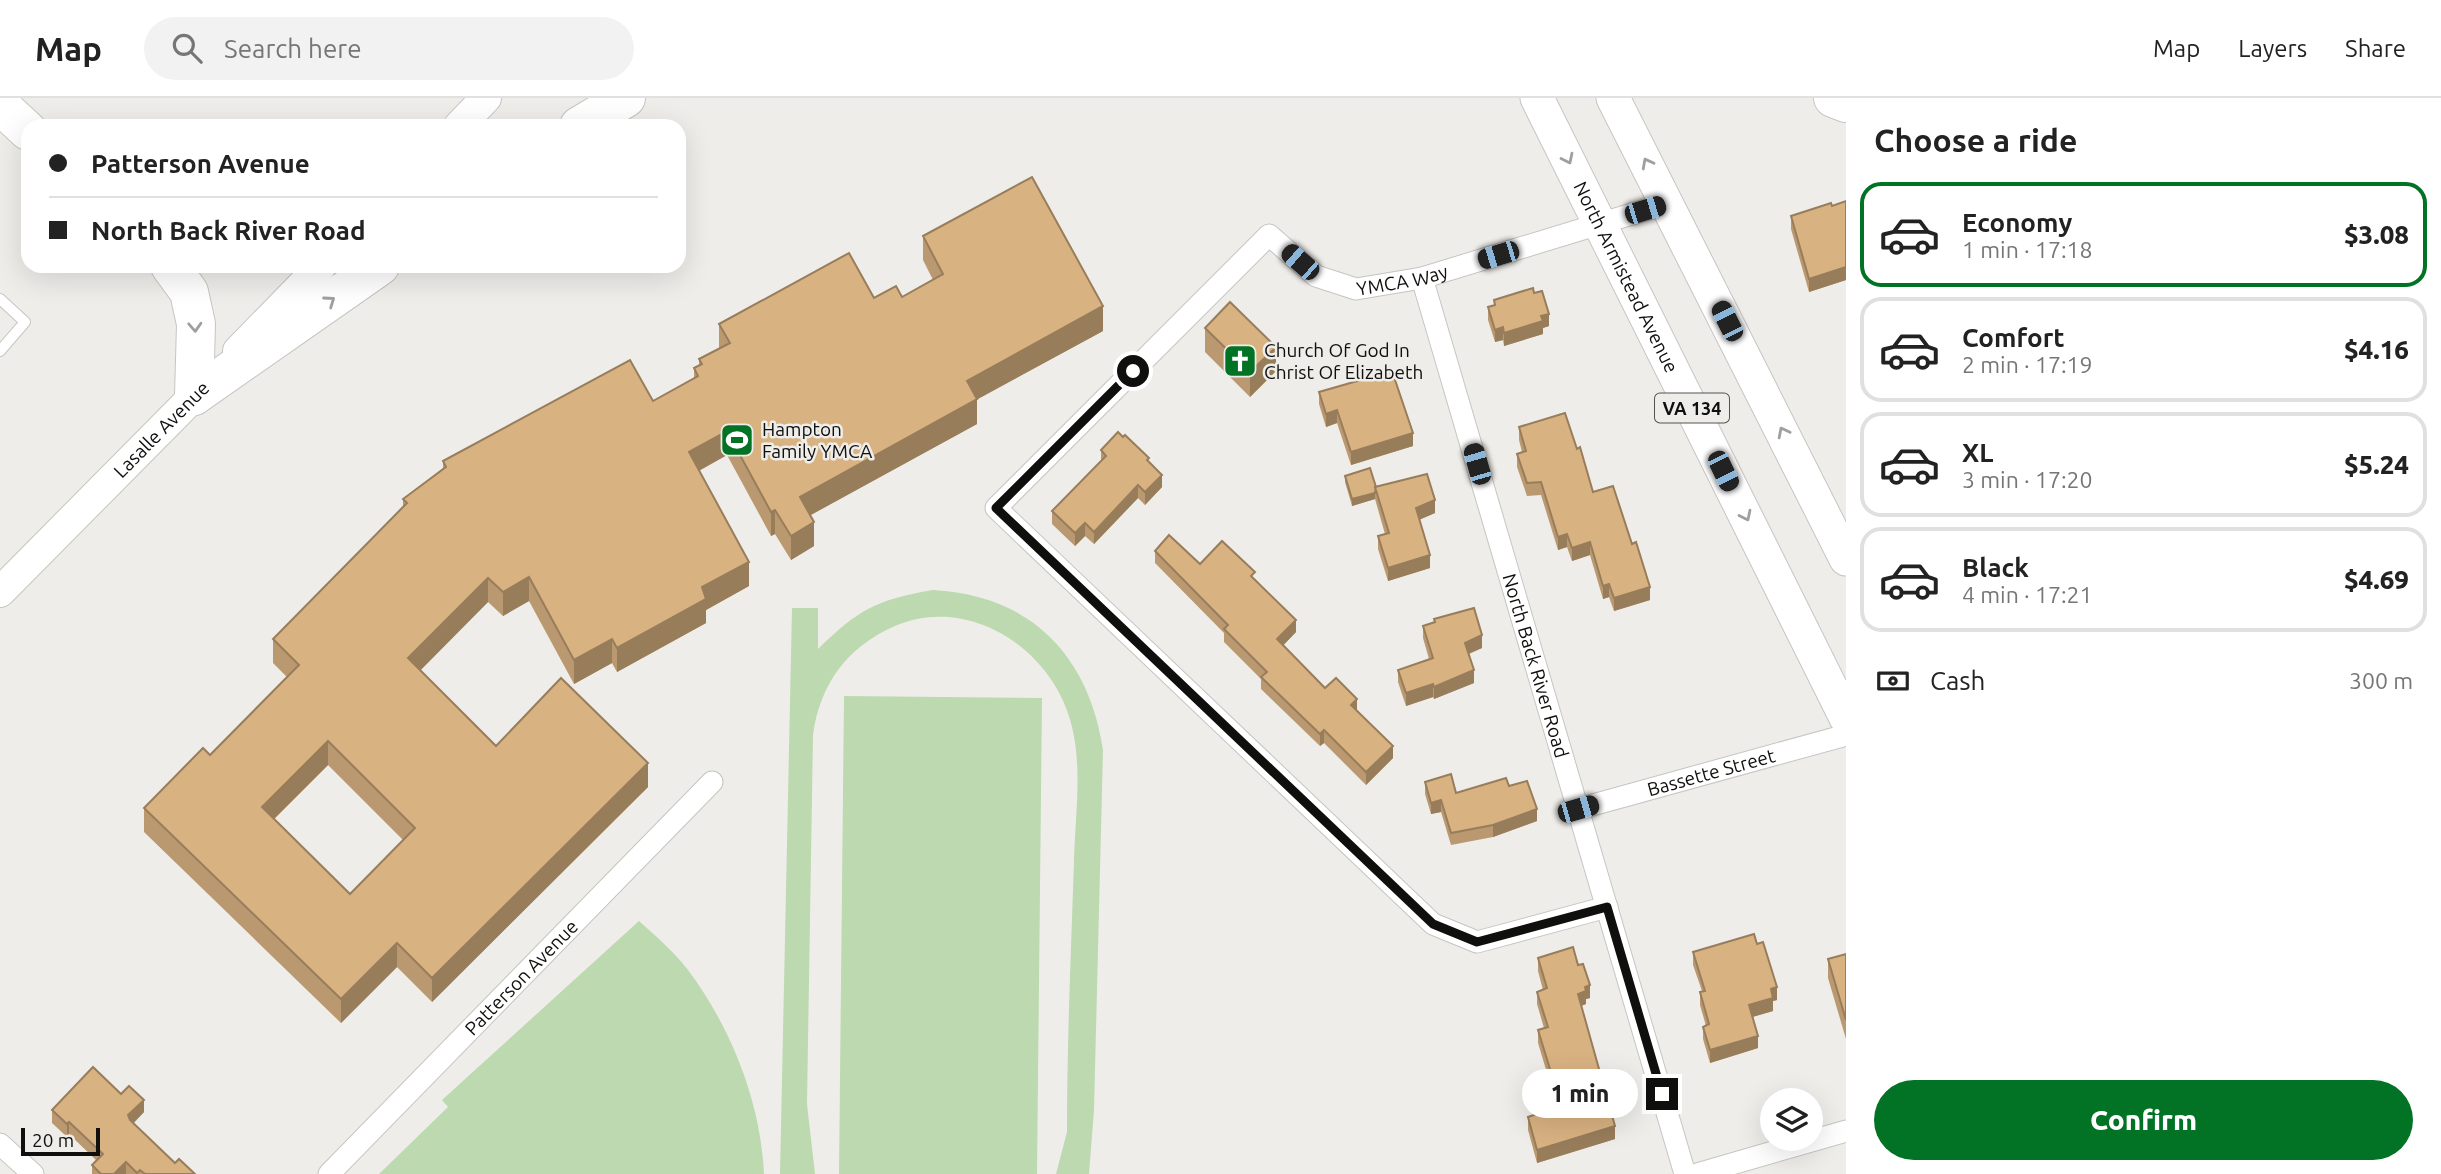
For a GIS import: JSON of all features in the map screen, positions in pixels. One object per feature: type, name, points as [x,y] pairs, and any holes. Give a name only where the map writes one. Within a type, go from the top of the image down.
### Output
[{"type":"highway","points":[[591,119],[626,98]]},
{"type":"highway","points":[[1833,98],[1846,103]]},
{"type":"highway","points":[[0,106],[21,125]]},
{"type":"highway","points":[[175,273],[189,292],[196,324],[194,396]]},
{"type":"highway","points":[[194,396],[370,273]]},
{"type":"main road","points":[[466,119],[486,98]]},
{"type":"main road","name":"North Armistead Avenue","points":[[1537,98],[1846,718]]},
{"type":"main road","points":[[1613,98],[1846,559]]},
{"type":"main road","name":"Lasalle Avenue","points":[[0,592],[314,273]]},
{"type":"street","name":"YMCA Way","points":[[1607,907],[1477,942],[1433,924],[996,508],[1269,234],[1316,275],[1356,289],[1422,278],[1668,203]]},
{"type":"street","name":"North Back River Road","points":[[1422,278],[1685,1174]]},
{"type":"street","name":"Bassette Street","points":[[1578,809],[1846,735]]},
{"type":"street","name":"Patterson Avenue","points":[[329,1174],[712,782]]},
{"type":"street","points":[[1697,1174],[1846,1131]]},
{"type":"street","points":[[0,1144],[33,1174]]},
{"type":"lane","points":[[0,299],[26,322],[0,351]]},
{"type":"green space","points":[[933,590],[968,594],[999,604],[1026,618],[1049,636],[1069,659],[1096,716],[1103,750],[1094,1110],[1089,1174],[1056,1174],[1067,1132],[1077,792],[1077,757],[1071,723],[1061,696],[1046,672],[1026,651],[1004,635],[978,623],[951,617],[923,618],[895,626],[878,635],[850,656],[829,684],[822,699],[813,735],[807,1104],[815,1174],[780,1174],[792,608],[818,608],[818,649],[845,624],[870,608],[897,598]]},
{"type":"green space","points":[[844,696],[1042,698],[1037,1174],[839,1174]]},
{"type":"green space","points":[[639,921],[688,970],[718,1016],[750,1093],[762,1147],[764,1174],[379,1174],[448,1107],[442,1100]]},
{"type":"building","points":[[1032,177],[1103,306],[967,381],[977,399],[800,497],[814,522],[791,536],[775,510],[771,512],[727,431],[689,452],[749,562],[702,587],[706,599],[617,648],[612,639],[574,660],[529,577],[503,592],[488,578],[408,658],[496,746],[561,678],[648,763],[432,978],[397,943],[341,999],[144,808],[203,748],[210,755],[299,665],[273,639],[407,503],[403,499],[446,467],[443,461],[630,360],[653,401],[698,376],[694,368],[702,364],[699,359],[730,343],[719,324],[849,253],[874,298],[896,286],[902,297],[943,274],[923,236]],"holes":[[[328,741],[415,828],[350,894],[262,807]]]},
{"type":"building","points":[[1846,201],[1846,267],[1809,279],[1791,216]]},
{"type":"building","points":[[1533,288],[1534,293],[1542,291],[1549,314],[1541,316],[1543,321],[1504,333],[1503,327],[1495,330],[1488,307],[1495,305],[1494,300]]},
{"type":"building","points":[[1230,302],[1276,347],[1250,372],[1205,328]]},
{"type":"building","points":[[1392,371],[1413,433],[1351,452],[1337,410],[1326,414],[1319,392]]},
{"type":"building","points":[[1565,413],[1577,449],[1580,447],[1593,492],[1613,486],[1632,544],[1636,542],[1650,587],[1614,598],[1609,584],[1603,586],[1590,542],[1572,548],[1567,534],[1558,537],[1541,482],[1527,483],[1517,454],[1526,451],[1519,427]]},
{"type":"building","points":[[1118,432],[1123,437],[1125,435],[1149,458],[1147,460],[1162,475],[1145,492],[1138,485],[1094,532],[1085,523],[1075,533],[1052,511],[1106,456],[1101,450]]},
{"type":"building","points":[[1370,468],[1376,487],[1375,493],[1352,499],[1345,476]]},
{"type":"building","points":[[1427,474],[1435,500],[1416,508],[1430,555],[1388,568],[1378,536],[1389,533],[1375,487]]},
{"type":"building","points":[[1169,535],[1200,564],[1222,541],[1255,572],[1251,576],[1296,620],[1277,639],[1325,688],[1336,678],[1357,699],[1351,705],[1393,746],[1366,772],[1324,730],[1320,734],[1261,677],[1267,672],[1224,629],[1228,625],[1155,551]]},
{"type":"building","points":[[1474,608],[1482,635],[1465,643],[1474,670],[1434,687],[1433,684],[1406,693],[1398,670],[1433,658],[1423,626],[1435,622],[1434,619]]},
{"type":"building","points":[[1451,774],[1456,793],[1506,778],[1509,786],[1527,781],[1537,809],[1493,825],[1451,833],[1441,800],[1431,803],[1425,782]]},
{"type":"building","points":[[1754,934],[1757,944],[1763,942],[1777,987],[1771,989],[1773,998],[1749,1005],[1758,1036],[1710,1050],[1703,1027],[1709,1024],[1700,992],[1705,991],[1693,952]]},
{"type":"building","points":[[1573,947],[1578,965],[1583,964],[1590,985],[1585,987],[1586,991],[1578,994],[1615,1126],[1537,1150],[1528,1117],[1540,1113],[1536,1099],[1557,1092],[1538,1030],[1548,1027],[1537,992],[1547,988],[1538,958]]},
{"type":"building","points":[[1846,954],[1846,1020],[1828,959]]},
{"type":"building","points":[[93,1067],[121,1094],[129,1086],[144,1100],[128,1115],[130,1120],[175,1163],[179,1159],[195,1174],[145,1174],[140,1170],[137,1173],[126,1162],[114,1174],[101,1174],[92,1165],[103,1154],[52,1110]]},
{"type":"place","name":"Church Of God In Christ Of Elizabeth","points":[[1240,361]]},
{"type":"place","name":"Hampton Family YMCA","points":[[737,440]]},
{"type":"route","points":[[1133,371],[996,508],[1433,924],[1477,942],[1607,907],[1662,1094]]}]
